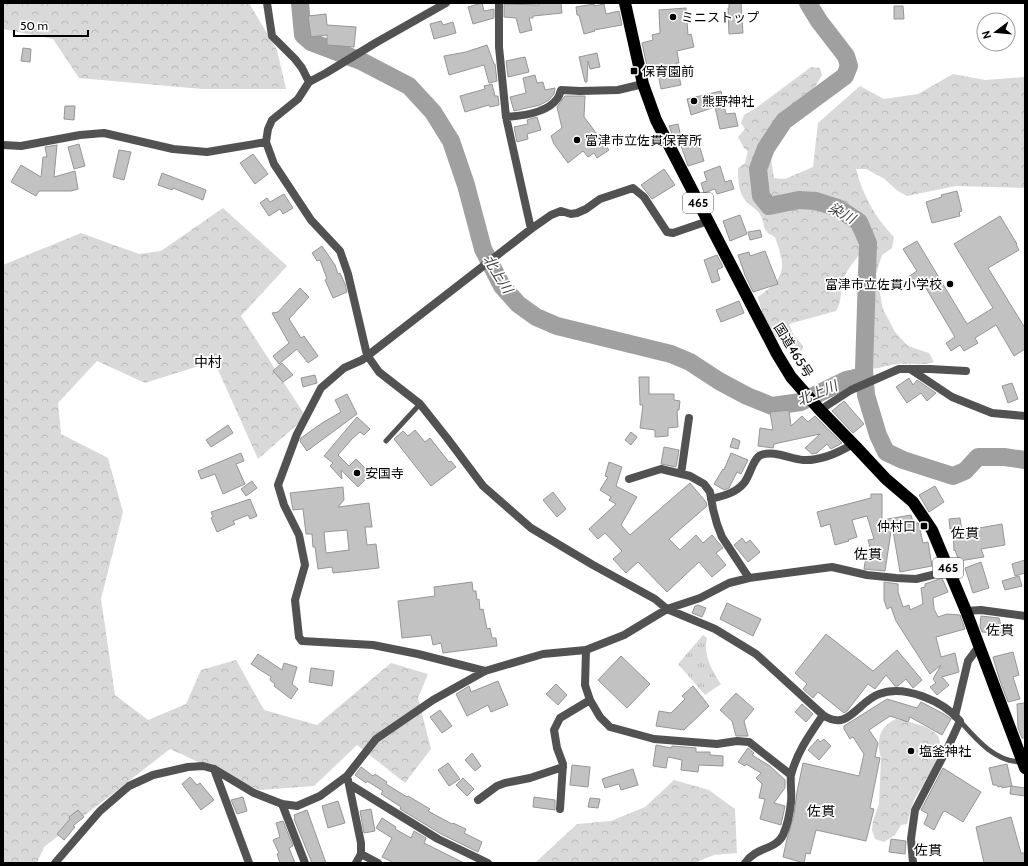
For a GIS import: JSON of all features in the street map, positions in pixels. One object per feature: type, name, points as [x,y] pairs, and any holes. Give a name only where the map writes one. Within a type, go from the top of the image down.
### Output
[{"type":"highway","name":"国道465号","points":[[625,3],[643,84],[656,120],[777,354],[791,376],[817,407],[886,479],[913,502],[932,530],[980,645],[1024,765]]},
{"type":"street","points":[[267,3],[272,36],[295,59],[302,68],[309,82]]},
{"type":"street","points":[[446,3],[309,82],[298,99],[272,120],[268,129],[266,142],[274,164],[311,220],[340,251],[348,274],[367,355],[379,372],[420,404],[482,486],[531,528],[593,565],[655,599],[667,609],[715,629],[756,654],[823,716],[829,719],[842,719],[871,698],[878,694],[890,691],[926,698],[938,703],[957,718]]},
{"type":"street","points":[[499,3],[499,47],[506,117],[531,229]]},
{"type":"street","points":[[506,117],[523,116],[544,109],[557,99],[561,90],[618,90],[643,84]]},
{"type":"street","points":[[3,145],[21,146],[80,135],[104,133],[173,149],[207,152],[266,142]]},
{"type":"street","points":[[485,671],[373,644],[302,641],[299,637],[295,600],[305,565],[304,557],[299,536],[284,505],[278,485],[297,434],[320,388],[344,368],[362,360],[531,229],[561,211],[571,214],[577,213],[586,209],[600,199],[633,188],[644,196],[667,232],[673,232],[708,221]]},
{"type":"street","points":[[817,407],[899,369],[966,371]]},
{"type":"street","points":[[910,369],[952,397],[992,414],[1025,416]]},
{"type":"street","points":[[681,474],[690,418]]},
{"type":"street","points":[[711,499],[730,493],[744,483],[757,457],[762,454],[810,460],[832,454],[852,444]]},
{"type":"street","points":[[629,479],[661,469],[690,476],[704,484],[710,492],[717,524],[722,537],[749,578]]},
{"type":"street","points":[[55,863],[100,811],[129,786],[153,775],[171,770],[203,766],[214,769],[254,793],[282,804],[297,806],[320,796],[348,780],[376,739],[433,700],[485,671],[543,654],[586,650],[624,635],[667,609],[700,598],[729,583],[749,578],[832,567],[867,575],[916,579],[949,571]]},
{"type":"street","points":[[966,611],[981,610],[1025,616]]},
{"type":"street","points":[[913,863],[911,839],[915,810],[949,745],[957,718],[968,661],[980,645]]},
{"type":"street","points":[[586,650],[585,685],[590,700],[600,717],[610,727],[654,739],[717,744],[737,741],[750,742],[791,775]]},
{"type":"street","points":[[560,809],[563,767],[557,748],[554,730],[560,718],[590,700]]},
{"type":"street","points":[[745,863],[748,857],[754,853],[779,842],[783,834],[791,803],[791,775],[801,750],[823,716]]},
{"type":"street","points":[[478,800],[497,786],[530,778],[563,767]]},
{"type":"street","points":[[214,769],[249,863]]},
{"type":"street","points":[[348,780],[361,843],[361,854],[356,863]]},
{"type":"street","points":[[348,780],[438,839],[488,863]]},
{"type":"street","points":[[282,804],[305,863]]},
{"type":"street","points":[[361,854],[378,863]]},
{"type":"lane","points":[[386,441],[420,404]]},
{"type":"lane","points":[[957,718],[980,743],[1003,759],[1024,765]]},
{"type":"green space","points":[[3,3],[249,3],[277,50],[286,89],[202,89],[79,78],[53,39],[3,29]]},
{"type":"green space","points":[[811,67],[820,68],[822,75],[812,92],[774,143],[771,159],[774,178],[785,179],[813,167],[818,123],[860,86],[884,99],[918,94],[953,74],[985,80],[1025,77],[1025,188],[956,186],[907,196],[898,191],[883,178],[866,169],[856,169],[870,206],[887,230],[894,237],[892,248],[882,255],[876,274],[883,309],[895,332],[908,346],[929,353],[934,362],[922,364],[898,364],[872,369],[864,364],[858,301],[860,254],[849,268],[845,276],[842,284],[840,301],[836,311],[789,324],[793,334],[803,346],[802,351],[786,344],[776,337],[763,315],[758,297],[768,290],[779,277],[782,271],[781,257],[775,237],[766,230],[760,214],[743,198],[741,194],[738,168],[745,163],[748,151],[744,148],[738,137],[745,129],[741,123],[744,115],[756,108]]},
{"type":"green space","points":[[223,208],[287,266],[241,316],[306,417],[258,459],[214,361],[145,383],[97,361],[58,403],[61,434],[108,458],[123,512],[101,599],[115,695],[148,720],[186,704],[201,670],[236,660],[264,710],[317,725],[391,663],[428,674],[418,698],[431,749],[405,783],[357,745],[314,786],[259,790],[170,749],[44,847],[37,863],[3,863],[3,265],[81,233],[139,254],[161,251]]},
{"type":"green space","points":[[703,635],[707,638],[706,650],[709,662],[714,674],[721,684],[705,695],[678,664]]},
{"type":"green space","points":[[896,719],[911,722],[930,729],[938,737],[940,743],[934,766],[914,801],[907,824],[901,825],[895,835],[884,842],[875,839],[872,830],[873,821],[879,804],[881,758],[879,740],[882,730],[890,722]]},
{"type":"green space","points":[[674,780],[709,790],[735,809],[737,853],[714,855],[694,863],[535,863],[577,824],[611,821],[645,807]]},
{"type":"building","points":[[482,3],[484,11],[494,9],[494,18],[473,24],[468,7]]},
{"type":"building","points":[[539,3],[561,3],[562,13],[533,16],[533,18],[529,18],[532,30],[520,33],[516,18],[504,17],[504,4],[539,5]]},
{"type":"building","points":[[729,3],[741,3],[743,33],[729,34]]},
{"type":"building","points":[[594,4],[594,6],[604,4],[606,14],[619,11],[622,25],[594,30],[595,31],[584,34],[579,15],[577,15],[576,7]]},
{"type":"building","points":[[894,6],[903,6],[904,19],[894,19]]},
{"type":"building","points":[[686,8],[688,35],[691,34],[694,47],[677,51],[679,63],[676,63],[681,85],[661,89],[658,74],[649,76],[642,43],[653,40],[652,35],[660,33],[659,10]]},
{"type":"building","points":[[326,14],[327,25],[356,27],[354,47],[327,45],[327,35],[311,37],[308,16]]},
{"type":"building","points":[[441,21],[443,25],[453,22],[456,33],[434,39],[430,24]]},
{"type":"building","points":[[487,45],[495,64],[497,81],[489,83],[484,65],[449,75],[444,56],[466,52]]},
{"type":"building","points":[[23,48],[31,49],[30,62],[21,61]]},
{"type":"building","points":[[597,53],[600,67],[590,69],[588,61],[587,82],[585,82],[579,57]]},
{"type":"building","points":[[525,57],[529,72],[508,77],[506,61]]},
{"type":"building","points":[[535,75],[537,83],[543,82],[545,90],[555,88],[554,94],[549,100],[540,105],[514,111],[510,97],[526,93],[523,78]]},
{"type":"building","points":[[492,84],[495,96],[498,96],[499,105],[490,107],[489,105],[465,112],[460,96],[485,89],[484,86]]},
{"type":"building","points":[[721,91],[726,114],[735,113],[738,126],[720,129],[715,107],[691,115],[687,99]]},
{"type":"building","name":"富津市立佐貫保育所","points":[[565,96],[585,96],[584,117],[609,150],[597,158],[594,153],[588,157],[583,151],[568,163],[554,144],[551,136],[562,128],[557,107]]},
{"type":"building","points":[[744,96],[752,97],[750,106],[743,105]]},
{"type":"building","points":[[65,106],[75,106],[74,120],[64,119]]},
{"type":"building","points":[[537,117],[541,130],[527,134],[528,139],[517,142],[514,127],[528,124],[527,120]]},
{"type":"building","points":[[678,124],[681,137],[674,139],[669,126]]},
{"type":"building","points":[[696,135],[704,161],[688,166],[679,140]]},
{"type":"building","points":[[79,144],[85,166],[74,169],[68,147]]},
{"type":"building","points":[[57,145],[54,177],[75,171],[78,189],[71,191],[39,191],[36,196],[11,182],[21,165],[41,177],[43,157],[47,157],[45,147]]},
{"type":"building","points":[[119,150],[131,152],[124,180],[113,177]]},
{"type":"building","points":[[253,154],[268,174],[255,184],[240,163]]},
{"type":"building","points":[[720,166],[725,182],[731,180],[734,189],[717,194],[715,189],[704,193],[701,183],[707,181],[704,172]]},
{"type":"building","points":[[664,169],[675,185],[652,199],[641,185]]},
{"type":"building","points":[[162,173],[206,190],[203,200],[173,188],[172,190],[158,185]]},
{"type":"building","points":[[957,191],[962,211],[959,212],[960,216],[932,223],[926,202],[942,197],[941,195]]},
{"type":"building","points":[[284,194],[293,208],[283,214],[280,209],[269,216],[260,203],[267,198],[270,202]]},
{"type":"building","points":[[740,215],[747,234],[730,241],[723,221]]},
{"type":"building","points":[[1000,216],[1019,250],[988,268],[1025,328],[1025,349],[1014,356],[996,325],[975,338],[978,343],[964,351],[960,345],[951,351],[946,343],[955,337],[920,278],[912,283],[908,277],[917,271],[903,249],[917,241],[967,324],[993,308],[954,244]]},
{"type":"building","points":[[760,230],[762,237],[750,240],[748,232]]},
{"type":"building","points":[[322,246],[335,265],[338,274],[340,273],[347,292],[333,298],[325,280],[327,279],[320,260],[317,261],[312,253]]},
{"type":"building","points":[[765,251],[778,284],[753,292],[738,255],[749,252],[750,256]]},
{"type":"building","points":[[717,255],[723,267],[717,270],[720,280],[712,283],[704,260]]},
{"type":"building","points":[[300,288],[309,297],[289,319],[301,338],[304,336],[318,356],[308,363],[297,349],[279,364],[273,356],[289,343],[272,313],[278,312]]},
{"type":"building","points":[[739,301],[744,313],[721,322],[716,310]]},
{"type":"building","points":[[282,363],[293,375],[283,382],[273,371]]},
{"type":"building","points":[[315,375],[317,383],[303,387],[301,378]]},
{"type":"building","points":[[639,377],[649,377],[649,394],[674,394],[674,400],[680,401],[679,410],[677,410],[678,427],[668,428],[668,436],[655,437],[655,430],[640,428],[643,405],[640,405]]},
{"type":"building","points":[[909,378],[913,385],[917,380],[936,393],[927,401],[921,393],[907,403],[896,387]]},
{"type":"building","points":[[1012,383],[1018,399],[1008,403],[1002,386]]},
{"type":"building","points":[[347,394],[357,414],[307,451],[300,441],[301,438],[341,412],[335,400]]},
{"type":"building","points":[[844,401],[864,424],[853,433],[832,411]]},
{"type":"building","points":[[789,410],[791,426],[802,416],[808,422],[815,416],[842,443],[831,449],[827,444],[817,453],[812,454],[805,448],[820,434],[774,444],[773,448],[758,446],[760,428],[773,430],[770,412]]},
{"type":"building","points":[[357,417],[370,429],[364,435],[360,432],[338,455],[349,466],[356,459],[371,474],[358,487],[341,470],[342,479],[330,466],[333,463],[324,456]]},
{"type":"building","points":[[228,425],[233,433],[211,447],[206,440]]},
{"type":"building","points":[[415,430],[425,442],[430,438],[449,462],[451,461],[456,467],[431,486],[394,439],[403,431],[408,436]]},
{"type":"building","points":[[631,432],[637,437],[631,445],[625,440]]},
{"type":"building","points":[[733,438],[740,441],[738,449],[730,447]]},
{"type":"building","points":[[664,447],[679,450],[676,467],[661,464]]},
{"type":"building","points":[[241,453],[244,461],[236,464],[245,484],[223,494],[215,474],[201,479],[198,471]]},
{"type":"building","points":[[731,453],[748,460],[741,474],[737,472],[729,488],[724,490],[714,484],[723,469],[724,470]]},
{"type":"building","points":[[609,462],[622,467],[616,486],[637,497],[621,525],[630,535],[690,483],[706,502],[707,506],[669,539],[680,550],[696,535],[703,543],[712,535],[723,548],[716,553],[726,565],[712,577],[699,562],[667,592],[638,562],[626,573],[613,559],[622,551],[605,533],[598,539],[589,529],[616,504],[609,500],[611,497],[600,490],[608,477],[605,476]]},
{"type":"building","points":[[252,481],[257,488],[246,496],[241,489]]},
{"type":"building","points":[[935,486],[944,502],[929,512],[919,495]]},
{"type":"building","points":[[343,487],[344,500],[338,507],[369,503],[372,527],[365,527],[367,545],[376,544],[379,568],[333,573],[332,567],[318,569],[315,547],[313,547],[312,534],[306,534],[303,509],[293,510],[290,493]],"holes":[[[347,530],[349,550],[326,553],[324,532]]]},
{"type":"building","points":[[553,492],[566,509],[557,517],[543,500]]},
{"type":"building","points":[[871,494],[882,494],[882,520],[911,515],[913,522],[907,525],[918,523],[923,543],[928,542],[932,566],[900,572],[892,525],[885,571],[864,569],[866,557],[873,558],[868,540],[874,539],[867,516],[852,520],[857,537],[835,545],[830,524],[821,527],[817,512],[871,498]]},
{"type":"building","points":[[250,499],[257,516],[250,519],[248,515],[233,521],[235,524],[217,532],[211,518],[213,517],[211,512]]},
{"type":"building","points":[[960,518],[962,531],[1002,524],[1005,545],[981,549],[984,557],[959,561],[955,550],[954,551],[953,528],[950,529],[949,519]]},
{"type":"building","points":[[742,538],[746,543],[750,540],[760,552],[748,562],[734,545]]},
{"type":"building","points":[[1025,560],[1025,573],[1015,576],[1012,564]]},
{"type":"building","points":[[981,562],[989,588],[973,593],[965,568]]},
{"type":"building","points":[[1019,576],[1022,586],[1005,590],[1002,581]]},
{"type":"building","points":[[942,578],[948,592],[933,598],[934,609],[938,617],[947,614],[960,615],[965,629],[936,637],[941,657],[955,653],[959,672],[942,677],[949,685],[937,695],[930,687],[936,683],[933,679],[941,665],[930,674],[896,621],[891,607],[887,609],[884,600],[884,582],[898,584],[898,592],[903,607],[909,605],[910,610],[923,604],[921,588],[925,587],[925,584]]},
{"type":"building","points":[[472,582],[473,591],[476,591],[477,600],[479,599],[480,610],[483,609],[487,629],[490,628],[492,638],[496,638],[497,646],[443,653],[441,643],[433,645],[431,635],[402,638],[398,601],[435,596],[434,587]]},
{"type":"building","points":[[727,603],[761,619],[753,636],[720,619]]},
{"type":"building","points":[[698,605],[706,608],[702,617],[692,613],[695,606]]},
{"type":"building","points":[[981,616],[999,618],[1003,633],[982,632],[980,627]]},
{"type":"building","points":[[826,634],[873,671],[897,650],[922,680],[913,688],[906,679],[898,686],[895,686],[886,675],[875,689],[868,684],[844,713],[818,692],[813,698],[803,689],[807,684],[795,673]]},
{"type":"building","points":[[1013,652],[1019,675],[1013,677],[1020,699],[1008,702],[993,657]]},
{"type":"building","points":[[258,654],[282,670],[284,663],[297,667],[292,684],[298,689],[291,699],[274,686],[275,684],[270,680],[271,677],[251,664]]},
{"type":"building","points":[[621,656],[650,684],[627,708],[598,680]]},
{"type":"building","points":[[311,668],[334,671],[332,686],[309,682]]},
{"type":"building","points":[[498,681],[508,705],[491,712],[488,705],[467,716],[456,694],[469,686],[471,692]]},
{"type":"building","points":[[556,684],[567,695],[558,705],[546,694]]},
{"type":"building","points":[[693,686],[709,706],[684,730],[656,726],[659,711],[671,713],[685,699],[682,696]]},
{"type":"building","points":[[736,693],[754,709],[744,721],[748,736],[736,736],[732,721],[720,710]]},
{"type":"building","points":[[887,699],[917,708],[921,702],[951,719],[942,735],[910,717],[908,722],[890,716],[869,730],[878,743],[875,757],[880,758],[870,808],[874,809],[866,841],[816,830],[810,854],[806,853],[804,863],[783,857],[794,815],[803,763],[859,776],[864,754],[853,737],[850,739],[844,729],[844,726]]},
{"type":"building","points":[[1025,703],[1025,738],[1022,738],[1018,728],[1017,704]]},
{"type":"building","points":[[802,704],[813,714],[806,722],[795,712]]},
{"type":"building","points":[[440,710],[452,726],[442,733],[430,717]]},
{"type":"building","points":[[818,739],[820,742],[824,739],[831,746],[819,760],[808,750]]},
{"type":"building","points":[[656,745],[671,748],[672,746],[696,748],[696,752],[710,752],[710,755],[723,756],[723,766],[699,765],[698,772],[681,770],[682,760],[668,757],[666,768],[653,766]]},
{"type":"building","points":[[748,748],[754,753],[752,755],[770,766],[785,780],[785,788],[774,803],[785,806],[781,825],[760,819],[765,799],[759,798],[762,784],[756,778],[761,773],[746,764],[745,766],[738,762]]},
{"type":"building","points":[[472,753],[481,766],[475,771],[465,760]]},
{"type":"building","points":[[448,763],[460,779],[449,786],[438,770]]},
{"type":"building","points":[[1007,764],[1012,786],[1002,788],[1002,786],[998,787],[997,785],[993,785],[989,768]]},
{"type":"building","points":[[572,765],[590,767],[588,787],[570,785]]},
{"type":"building","points":[[361,767],[373,776],[375,774],[387,782],[386,784],[407,797],[408,796],[430,809],[428,811],[452,824],[453,823],[466,829],[464,833],[482,842],[478,852],[441,834],[400,809],[401,807],[381,794],[383,791],[367,781],[366,783],[355,775]]},
{"type":"building","points":[[943,768],[981,792],[963,822],[945,811],[943,812],[934,830],[924,824],[928,814],[921,810]]},
{"type":"building","points":[[633,769],[638,785],[621,790],[619,784],[605,788],[602,779]]},
{"type":"building","points":[[190,777],[197,785],[200,783],[214,800],[201,810],[182,784]]},
{"type":"building","points":[[463,778],[474,789],[467,796],[456,785]]},
{"type":"building","points":[[1011,786],[1025,788],[1025,796],[1010,794]]},
{"type":"building","points":[[243,797],[247,811],[237,814],[231,800]]},
{"type":"building","points":[[534,797],[555,800],[555,810],[533,807]]},
{"type":"building","points":[[590,798],[600,799],[598,808],[588,807]]},
{"type":"building","points":[[338,801],[345,823],[328,828],[322,806]]},
{"type":"building","points":[[371,809],[375,831],[364,833],[360,811]]},
{"type":"building","points":[[78,810],[84,817],[73,826],[75,827],[64,840],[57,834],[70,819],[69,817]]},
{"type":"building","points":[[307,810],[326,863],[312,863],[294,819],[294,815]]},
{"type":"building","points":[[1011,817],[1021,853],[1025,853],[1025,863],[984,863],[976,827]]},
{"type":"building","points":[[382,818],[396,827],[395,829],[411,838],[414,831],[426,838],[424,843],[464,863],[394,863],[382,857],[392,838],[376,828]]},
{"type":"building","points":[[283,821],[293,846],[289,848],[295,863],[280,863],[277,854],[279,853],[273,840],[280,837],[276,823]]},
{"type":"building","points":[[891,839],[906,841],[905,854],[889,852]]},
{"type":"waterway","name":"北上川","points":[[300,3],[303,35],[311,42],[361,61],[409,86],[433,112],[451,141],[466,185],[483,249],[502,286],[518,304],[536,317],[557,326],[671,354],[690,362],[719,381],[747,396],[772,406],[801,402],[846,380],[864,376]]},
{"type":"waterway","name":"染川","points":[[808,3],[819,21],[846,56],[849,66],[845,76],[784,121],[766,148],[758,169],[761,196],[769,206],[799,200],[816,201],[838,208],[859,222],[868,243],[864,369],[866,395],[878,435],[886,452],[903,460],[953,476],[965,471],[978,457],[1004,457],[1025,460]]},
{"type":"place","name":"ミニストップ","points":[[673,17]]},
{"type":"place","name":"保育園前","points":[[634,71]]},
{"type":"place","name":"熊野神社","points":[[694,101]]},
{"type":"place","name":"富津市立佐貫保育所","points":[[577,140]]},
{"type":"place","name":"富津市立佐貫小学校","points":[[950,284]]},
{"type":"place","name":"安国寺","points":[[357,473]]},
{"type":"place","name":"仲村口","points":[[924,526]]},
{"type":"place","name":"塩釜神社","points":[[911,751]]},
{"type":"district","name":"中村","points":[[208,362]]},
{"type":"district","name":"佐貫","points":[[965,533]]},
{"type":"district","name":"佐貫","points":[[868,554]]},
{"type":"district","name":"佐貫","points":[[1000,630]]},
{"type":"district","name":"佐貫","points":[[821,811]]},
{"type":"district","name":"佐貫","points":[[928,850]]}]
